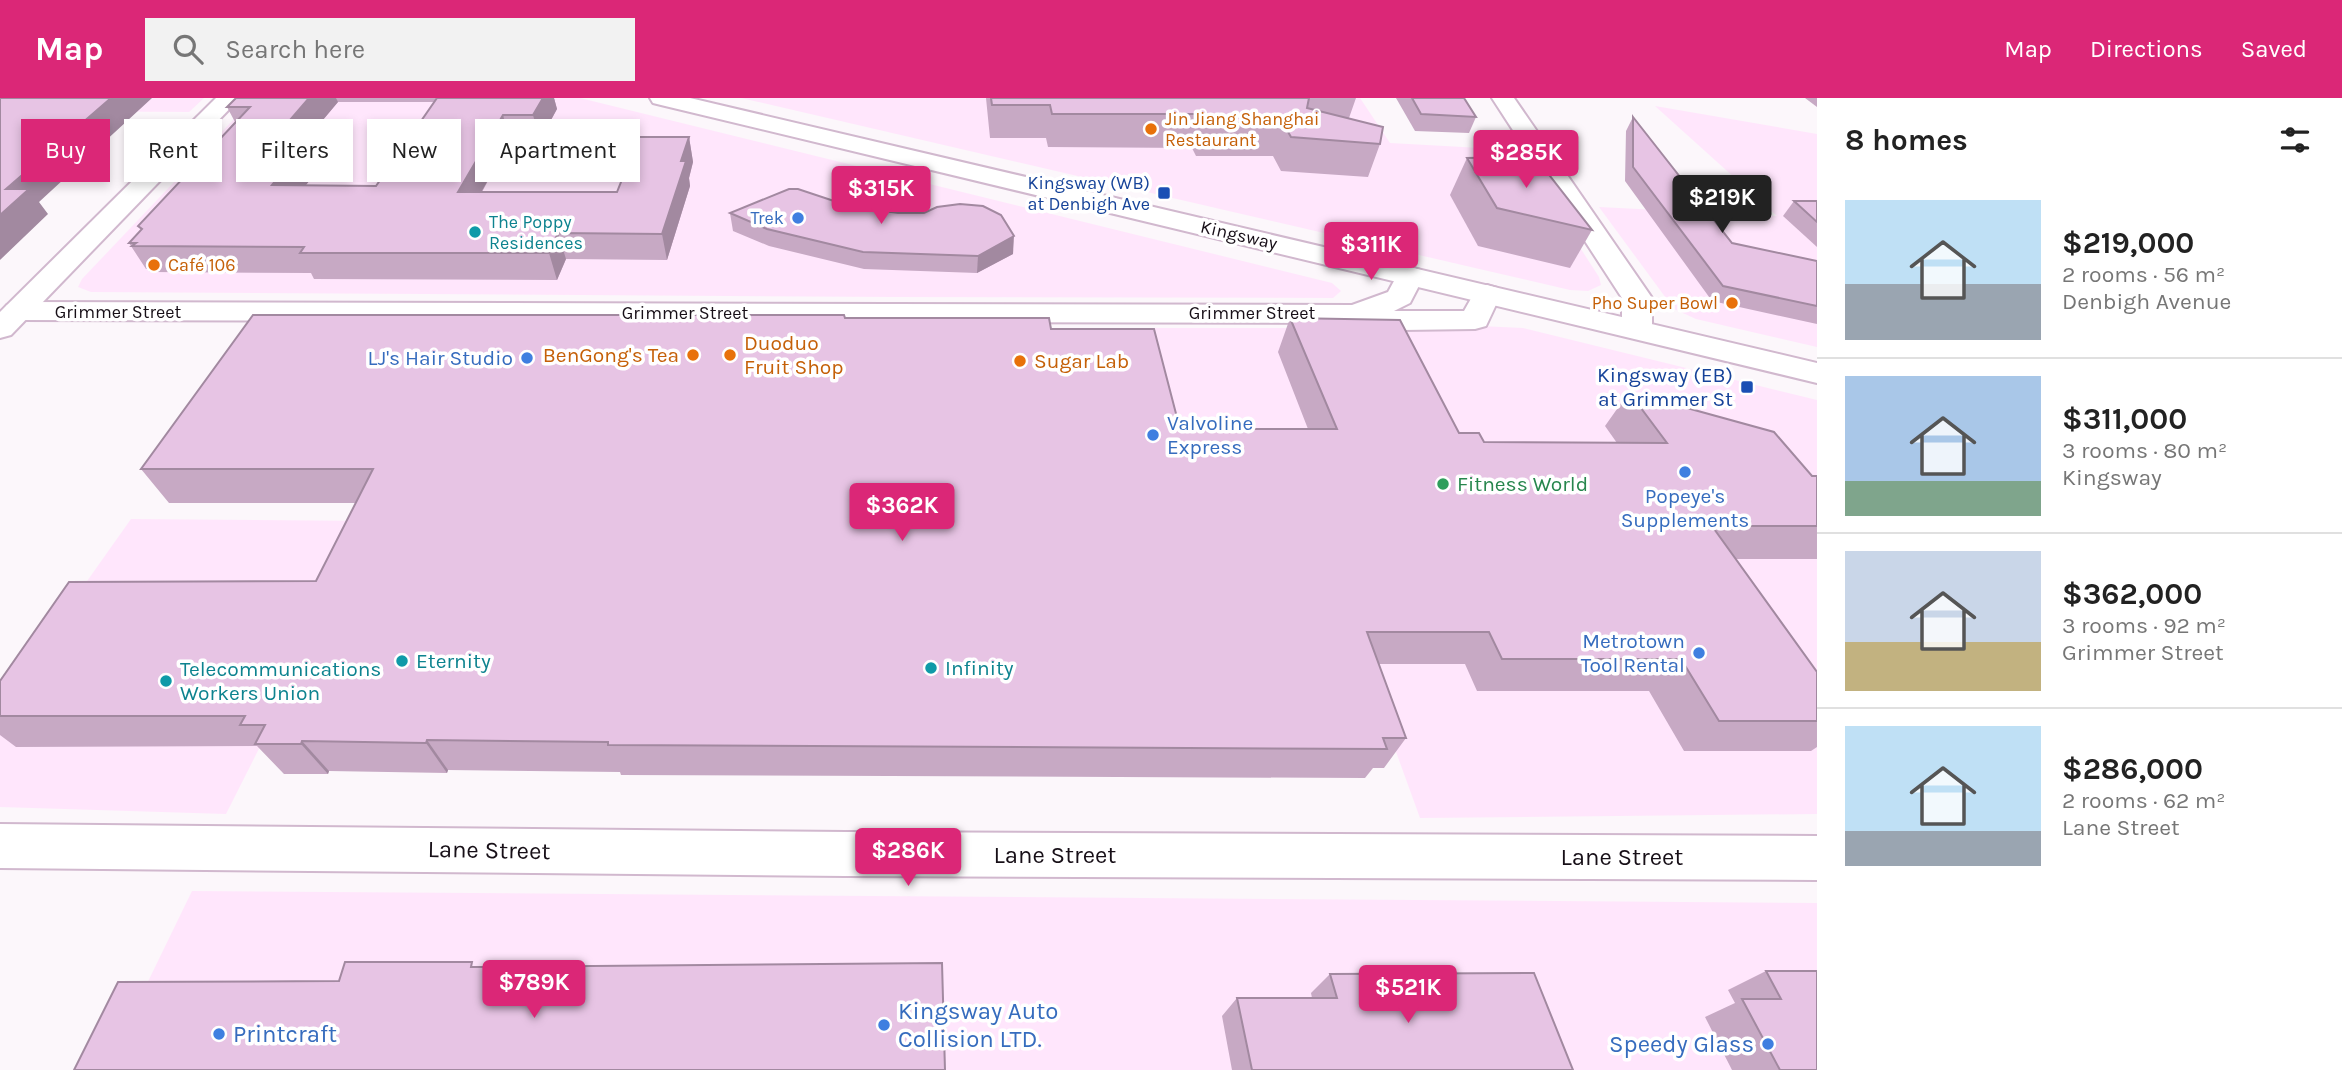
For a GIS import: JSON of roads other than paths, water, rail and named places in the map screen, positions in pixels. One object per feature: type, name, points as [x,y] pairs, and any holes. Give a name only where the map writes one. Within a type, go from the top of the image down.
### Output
[{"type":"street","points":[[8,320],[229,98]]},
{"type":"street","name":"Kingsway","points":[[662,98],[1817,373]]},
{"type":"street","points":[[1503,98],[1637,298],[1637,330]]},
{"type":"street","name":"Grimmer Street","points":[[1354,314],[1378,307],[1400,296],[1410,276]]},
{"type":"street","name":"Grimmer Street","points":[[8,320],[1354,314],[1403,321],[1475,320],[1487,294]]},
{"type":"street","name":"Lane Street","points":[[0,846],[860,854],[1817,858]]},
{"type":"place","name":"Jin Jiang Shanghai Restaurant","points":[[1151,129]]},
{"type":"place","name":"Kingsway (WB) at Denbigh Ave","points":[[1164,193]]},
{"type":"place","name":"Trek","points":[[798,218]]},
{"type":"place","name":"The Poppy Residences","points":[[475,232]]},
{"type":"place","name":"Café 106","points":[[154,265]]},
{"type":"place","name":"Pho Super Bowl","points":[[1732,303]]},
{"type":"place","name":"BenGong's Tea","points":[[693,355]]},
{"type":"place","name":"Duoduo Fruit Shop","points":[[730,355]]},
{"type":"place","name":"LJ's Hair Studio","points":[[527,358]]},
{"type":"place","name":"Sugar Lab","points":[[1020,361]]},
{"type":"place","name":"Kingsway (EB) at Grimmer St","points":[[1747,387]]},
{"type":"place","name":"Valvoline Express","points":[[1153,435]]},
{"type":"place","name":"Popeye's Supplements","points":[[1685,472]]},
{"type":"place","name":"Fitness World","points":[[1443,484]]},
{"type":"place","name":"Metrotown Tool Rental","points":[[1699,653]]},
{"type":"place","name":"Eternity","points":[[402,661]]},
{"type":"place","name":"Infinity","points":[[931,668]]},
{"type":"place","name":"Telecommunications Workers Union","points":[[166,681]]},
{"type":"place","name":"Kingsway Auto Collision LTD.","points":[[884,1025]]},
{"type":"place","name":"Printcraft","points":[[219,1034]]},
{"type":"place","name":"Speedy Glass","points":[[1768,1044]]}]
